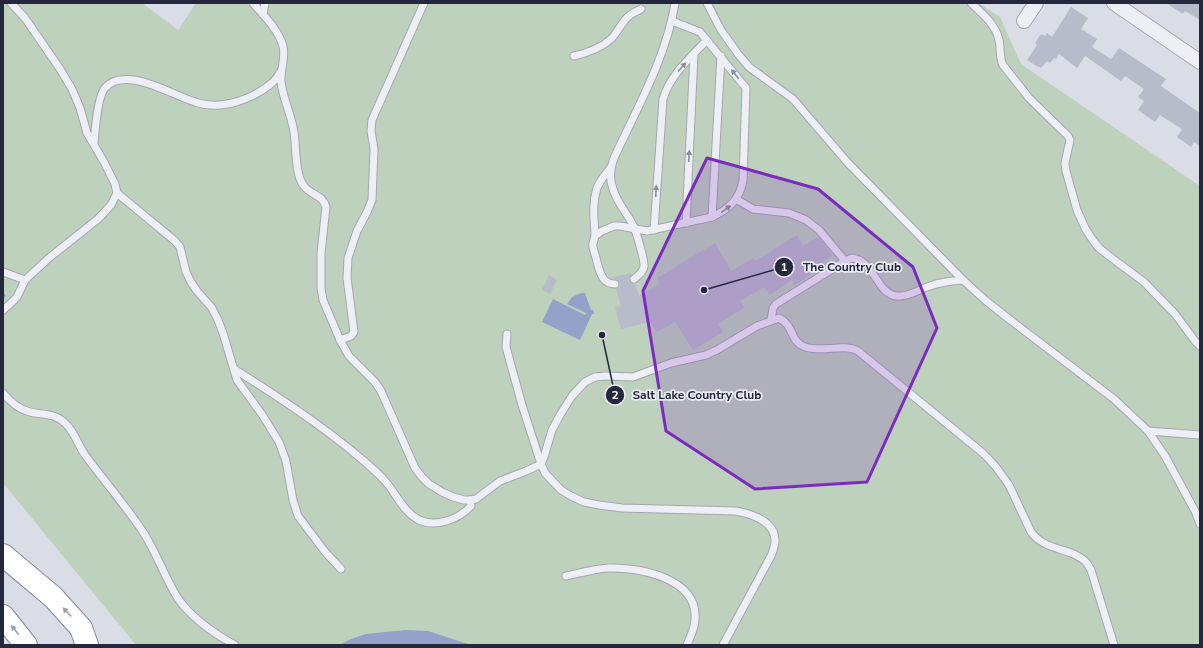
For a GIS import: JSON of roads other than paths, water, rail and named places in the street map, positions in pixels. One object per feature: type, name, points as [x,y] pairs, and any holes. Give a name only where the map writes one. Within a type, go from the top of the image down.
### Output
[{"type":"highway","points":[[3,555],[53,597],[81,628],[87,645]]},
{"type":"highway","points":[[3,616],[26,645]]},
{"type":"street","points":[[1024,21],[1036,3]]},
{"type":"street","points":[[1114,3],[1200,62]]},
{"type":"lane","points":[[11,3],[25,18],[72,89],[80,108],[87,133],[115,184],[117,193],[175,241],[180,247],[186,272],[191,282],[212,308],[218,320],[237,380],[263,416],[279,442],[286,461],[293,500],[298,516],[326,553],[341,569]]},
{"type":"lane","points":[[253,3],[273,27],[283,46],[284,59],[281,71],[281,82],[293,127],[295,155],[301,180],[305,188],[324,201],[326,207],[321,253],[321,288],[323,300],[340,340],[349,356],[375,382],[381,391],[415,468],[429,484],[453,497],[470,500],[476,499],[500,481],[541,464],[552,430],[560,415],[572,396],[585,382],[600,377],[633,377],[671,363],[706,355],[718,350],[757,326],[779,318],[786,321],[798,344],[816,350],[848,347],[858,351],[984,454],[1009,485],[1034,536],[1038,540],[1077,556],[1086,562],[1091,570],[1114,645]]},
{"type":"lane","points":[[263,14],[265,3]]},
{"type":"lane","points":[[340,340],[351,336],[354,332],[347,278],[348,258],[357,231],[372,200],[374,149],[371,131],[372,120],[424,3]]},
{"type":"lane","points":[[634,278],[641,272],[644,266],[635,229],[613,190],[611,167],[614,156],[663,52],[672,21],[675,3]]},
{"type":"lane","points":[[707,3],[721,30],[749,67],[793,99],[848,163],[963,280],[985,300],[1114,399],[1148,431],[1165,456],[1195,511],[1200,524]]},
{"type":"lane","points":[[971,3],[996,30],[999,39],[1001,53],[1000,60],[1002,65],[1029,98],[1068,136],[1070,140],[1065,163],[1066,171],[1077,210],[1092,239],[1113,259],[1144,282],[1175,314],[1200,346]]},
{"type":"lane","points":[[574,56],[594,50],[605,44],[612,38],[631,14],[641,9]]},
{"type":"lane","points":[[595,236],[614,226],[647,231],[712,217],[727,209],[732,204],[736,199],[743,181],[746,88],[700,32],[672,21]]},
{"type":"lane","points":[[654,230],[662,100],[679,70],[708,40]]},
{"type":"lane","points":[[686,223],[694,54]]},
{"type":"lane","points":[[712,217],[721,56]]},
{"type":"lane","points":[[94,144],[99,99],[104,89],[111,82],[135,80],[156,86],[199,104],[216,105],[234,103],[253,96],[273,82],[281,71]]},
{"type":"lane","points":[[611,167],[597,188],[593,213],[595,236],[593,246],[600,275],[608,282],[615,284]]},
{"type":"lane","points":[[3,310],[17,297],[25,280],[49,258],[98,219],[111,205],[117,193]]},
{"type":"lane","points":[[736,199],[753,209],[789,213],[806,220],[819,230],[845,261]]},
{"type":"lane","points":[[771,320],[773,308],[776,304],[852,258],[861,261],[869,268],[883,288],[892,295],[907,295],[931,286],[963,280]]},
{"type":"lane","points":[[3,272],[25,280]]},
{"type":"lane","points":[[507,334],[506,347],[522,405],[541,464],[546,474],[561,490],[584,502],[622,508],[736,511],[750,513],[761,519],[771,528],[775,541],[772,554],[723,645]]},
{"type":"lane","points":[[234,369],[310,419],[348,447],[385,481],[406,510],[419,520],[433,523],[453,519],[468,510],[471,506],[470,500]]},
{"type":"lane","points":[[3,393],[12,404],[20,408],[29,412],[53,416],[66,424],[74,433],[84,453],[145,536],[177,596],[184,606],[198,621],[218,636],[235,645]]},
{"type":"lane","points":[[1148,431],[1200,435]]},
{"type":"lane","points":[[566,576],[608,568],[641,570],[669,580],[680,587],[690,597],[695,608],[695,620],[692,634],[686,645]]},
{"type":"water","points":[[585,293],[594,314],[592,314],[580,340],[542,322],[553,299],[585,315],[586,313],[567,304],[572,297]]},
{"type":"water","points":[[405,630],[428,631],[471,645],[339,645],[366,634]]},
{"type":"place","name":"The Country Club","points":[[704,290]]},
{"type":"place","name":"Salt Lake Country Club","points":[[602,335]]}]
